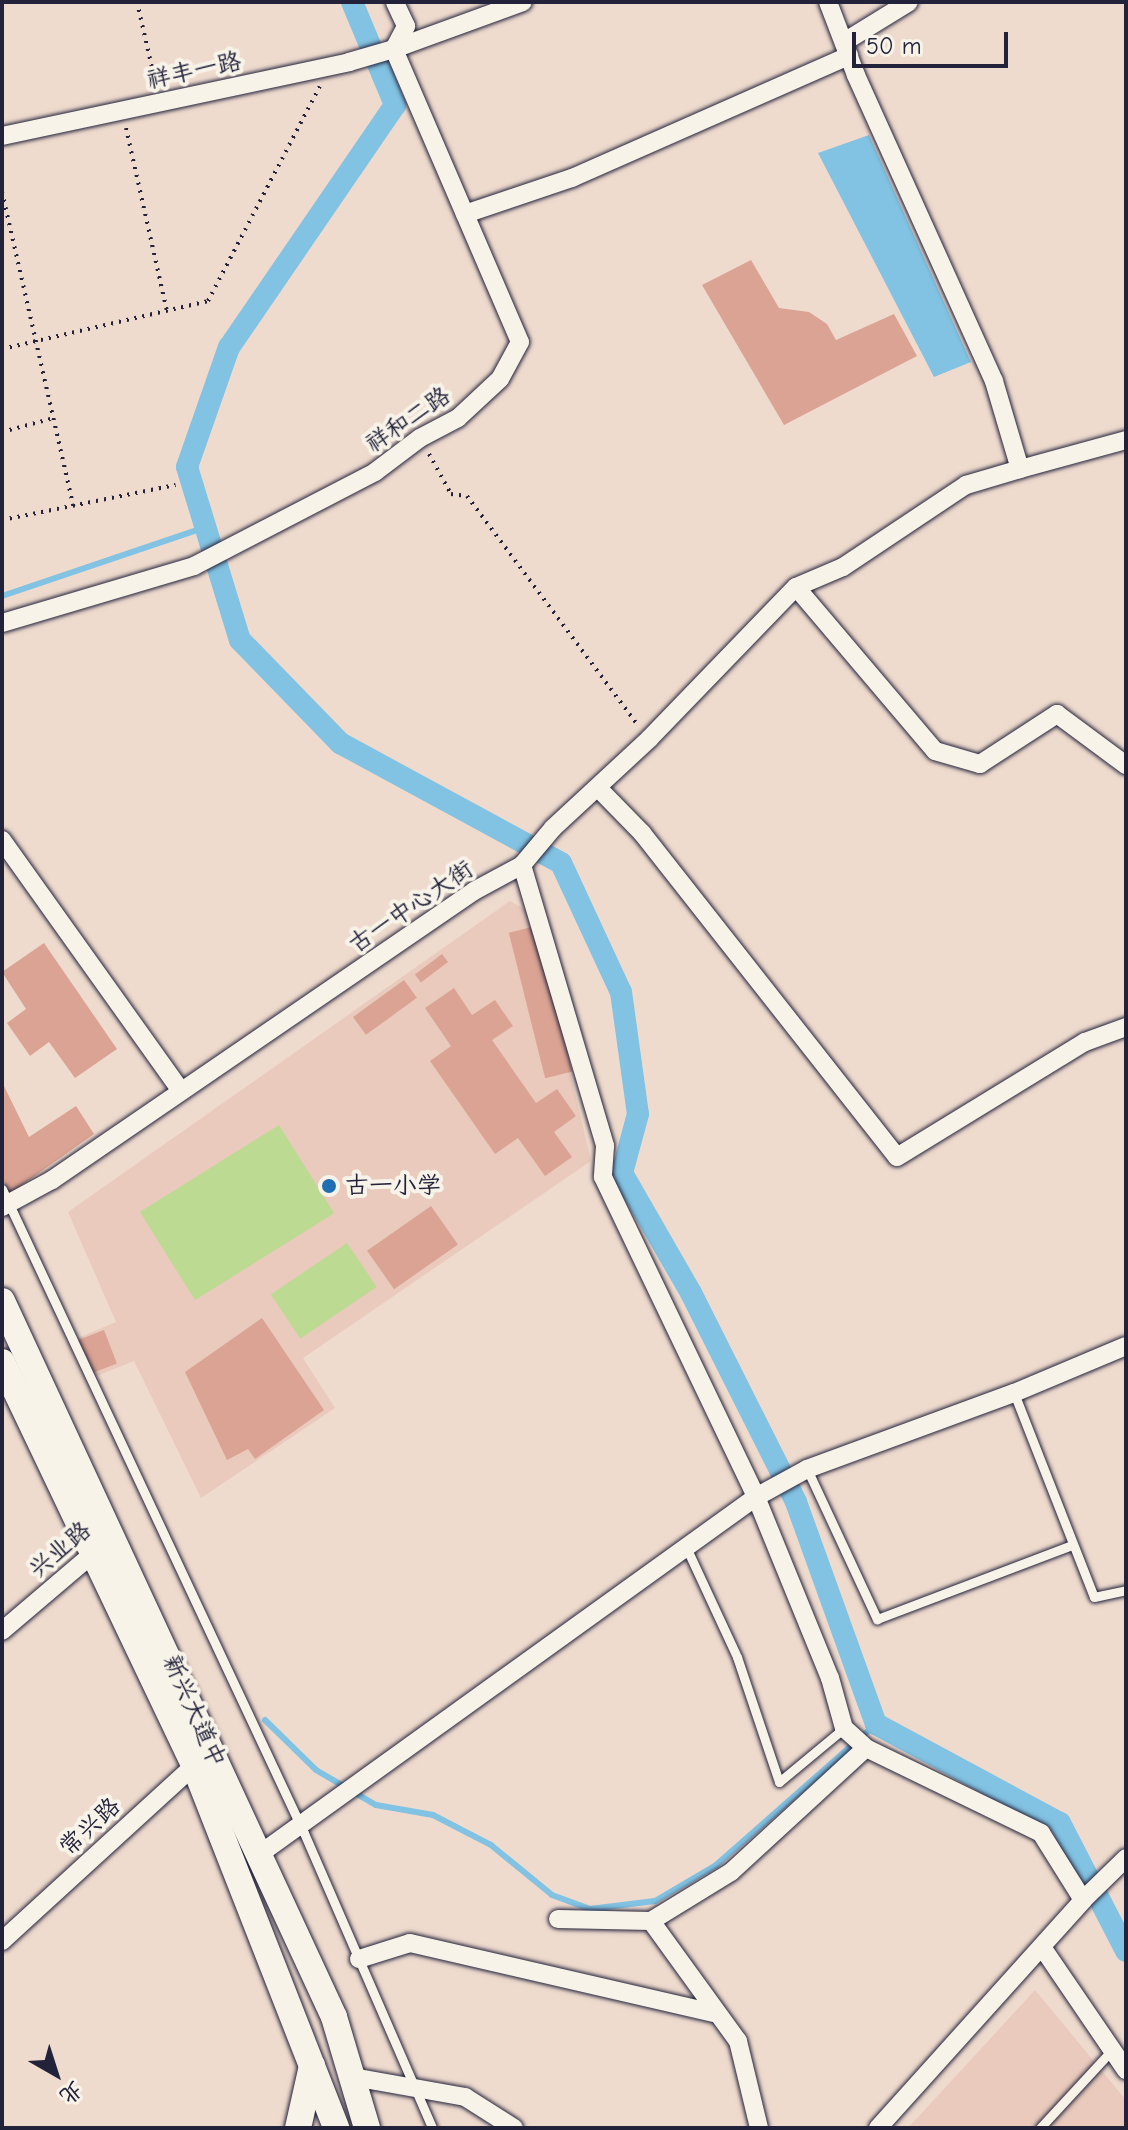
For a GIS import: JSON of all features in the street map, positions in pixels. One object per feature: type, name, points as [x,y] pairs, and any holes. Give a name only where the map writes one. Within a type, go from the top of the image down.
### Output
[{"type":"main road","name":"新兴大道中","points":[[2,1301],[113,1537],[203,1757],[336,2128]]},
{"type":"main road","name":"新兴大道中","points":[[2,1362],[92,1555],[257,1856],[334,2017],[364,2126]]},
{"type":"main road","points":[[298,2128],[312,2066]]},
{"type":"street","points":[[394,49],[406,26],[395,2]]},
{"type":"street","name":"祥丰一路","points":[[2,136],[349,62],[523,2]]},
{"type":"street","points":[[828,2],[994,381],[1020,469]]},
{"type":"street","points":[[465,214],[572,178],[846,49],[909,2]]},
{"type":"street","name":"祥和二路","points":[[2,623],[194,566],[375,472],[420,438],[458,418],[500,379],[520,342],[394,49]]},
{"type":"street","points":[[1126,440],[1103,449],[966,485],[843,567],[796,587],[935,751],[980,764],[1057,714],[1126,765]]},
{"type":"street","name":"古一中心大街","points":[[4,1200],[52,1180],[474,891],[522,865],[553,828],[649,739],[796,587]]},
{"type":"street","points":[[598,788],[642,833],[897,1157],[1085,1042],[1126,1027]]},
{"type":"street","points":[[2,840],[181,1091]]},
{"type":"street","points":[[522,865],[605,1146],[603,1177],[756,1497],[830,1678],[844,1728],[866,1748],[1041,1833],[1083,1900]]},
{"type":"street","points":[[257,1856],[756,1497],[807,1469],[1014,1393],[1126,1346]]},
{"type":"street","name":"兴业路","points":[[2,1631],[113,1537]]},
{"type":"street","points":[[558,1919],[651,1921],[731,1872],[866,1748]]},
{"type":"street","name":"常兴路","points":[[2,1941],[203,1757]]},
{"type":"street","points":[[878,2128],[1083,1900],[1126,1858]]},
{"type":"street","points":[[651,1921],[738,2041],[759,2128]]},
{"type":"street","points":[[359,1959],[410,1943],[718,2014]]},
{"type":"street","points":[[1042,1947],[1126,2070]]},
{"type":"street","points":[[353,2077],[417,2091],[465,2097],[514,2128]]},
{"type":"lane","points":[[4,1200],[301,1825],[432,2128]]},
{"type":"lane","points":[[1014,1393],[1094,1597],[1126,1590]]},
{"type":"lane","points":[[807,1469],[877,1619],[1072,1545]]},
{"type":"lane","points":[[686,1547],[737,1657],[779,1782],[844,1728]]},
{"type":"lane","points":[[1040,2128],[1112,2050]]},
{"type":"path","points":[[137,2],[160,102]]},
{"type":"path","points":[[2,349],[208,301],[330,66]]},
{"type":"path","points":[[122,110],[167,311]]},
{"type":"path","points":[[2,192],[74,508]]},
{"type":"path","points":[[2,432],[54,418]]},
{"type":"path","points":[[420,438],[451,494],[467,496],[649,739]]},
{"type":"path","points":[[2,520],[74,508],[176,485]]},
{"type":"shaded area","name":"古一小学","points":[[510,901],[533,914],[591,1161],[303,1358],[335,1408],[201,1498],[134,1361],[89,1379],[73,1340],[116,1322],[68,1212]]},
{"type":"shaded area","points":[[1035,1990],[1126,2100],[1126,2128],[908,2128]]},
{"type":"green space","points":[[279,1125],[334,1213],[195,1300],[140,1212]]},
{"type":"green space","points":[[347,1243],[377,1287],[300,1338],[271,1294]]},
{"type":"water","points":[[869,135],[971,362],[934,377],[818,153]]},
{"type":"building","points":[[751,260],[779,308],[809,312],[827,324],[836,340],[894,314],[917,356],[784,425],[702,285]]},
{"type":"building","points":[[536,926],[572,1072],[545,1078],[509,933]]},
{"type":"building","points":[[44,943],[117,1049],[75,1078],[49,1042],[30,1056],[7,1023],[26,1009],[2,972]]},
{"type":"building","points":[[442,954],[448,962],[421,982],[415,974]]},
{"type":"building","points":[[404,980],[417,998],[366,1035],[353,1017]]},
{"type":"building","points":[[454,988],[472,1015],[495,1000],[513,1026],[492,1040],[536,1103],[557,1089],[576,1116],[554,1132],[572,1157],[545,1176],[518,1138],[495,1154],[430,1061],[451,1046],[425,1008]]},
{"type":"building","points":[[2,1082],[29,1137],[76,1106],[94,1134],[9,1194],[2,1177]]},
{"type":"building","points":[[431,1206],[458,1245],[394,1289],[367,1251]]},
{"type":"building","points":[[262,1318],[324,1410],[255,1459],[248,1449],[227,1460],[185,1372]]},
{"type":"building","points":[[104,1330],[117,1364],[90,1374],[77,1340]]},
{"type":"waterway","points":[[352,2],[395,105],[229,347],[187,467],[240,640],[340,743],[561,863],[621,992],[638,1114],[622,1173],[691,1293],[796,1502],[876,1724],[1060,1823],[1126,1951]]},
{"type":"waterway","points":[[2,596],[206,527]]},
{"type":"waterway","points":[[265,1720],[316,1770],[376,1805],[433,1815],[491,1845],[552,1895],[590,1909],[655,1901],[716,1865],[876,1724]]},
{"type":"place","name":"古一小学","points":[[329,1186]]}]
